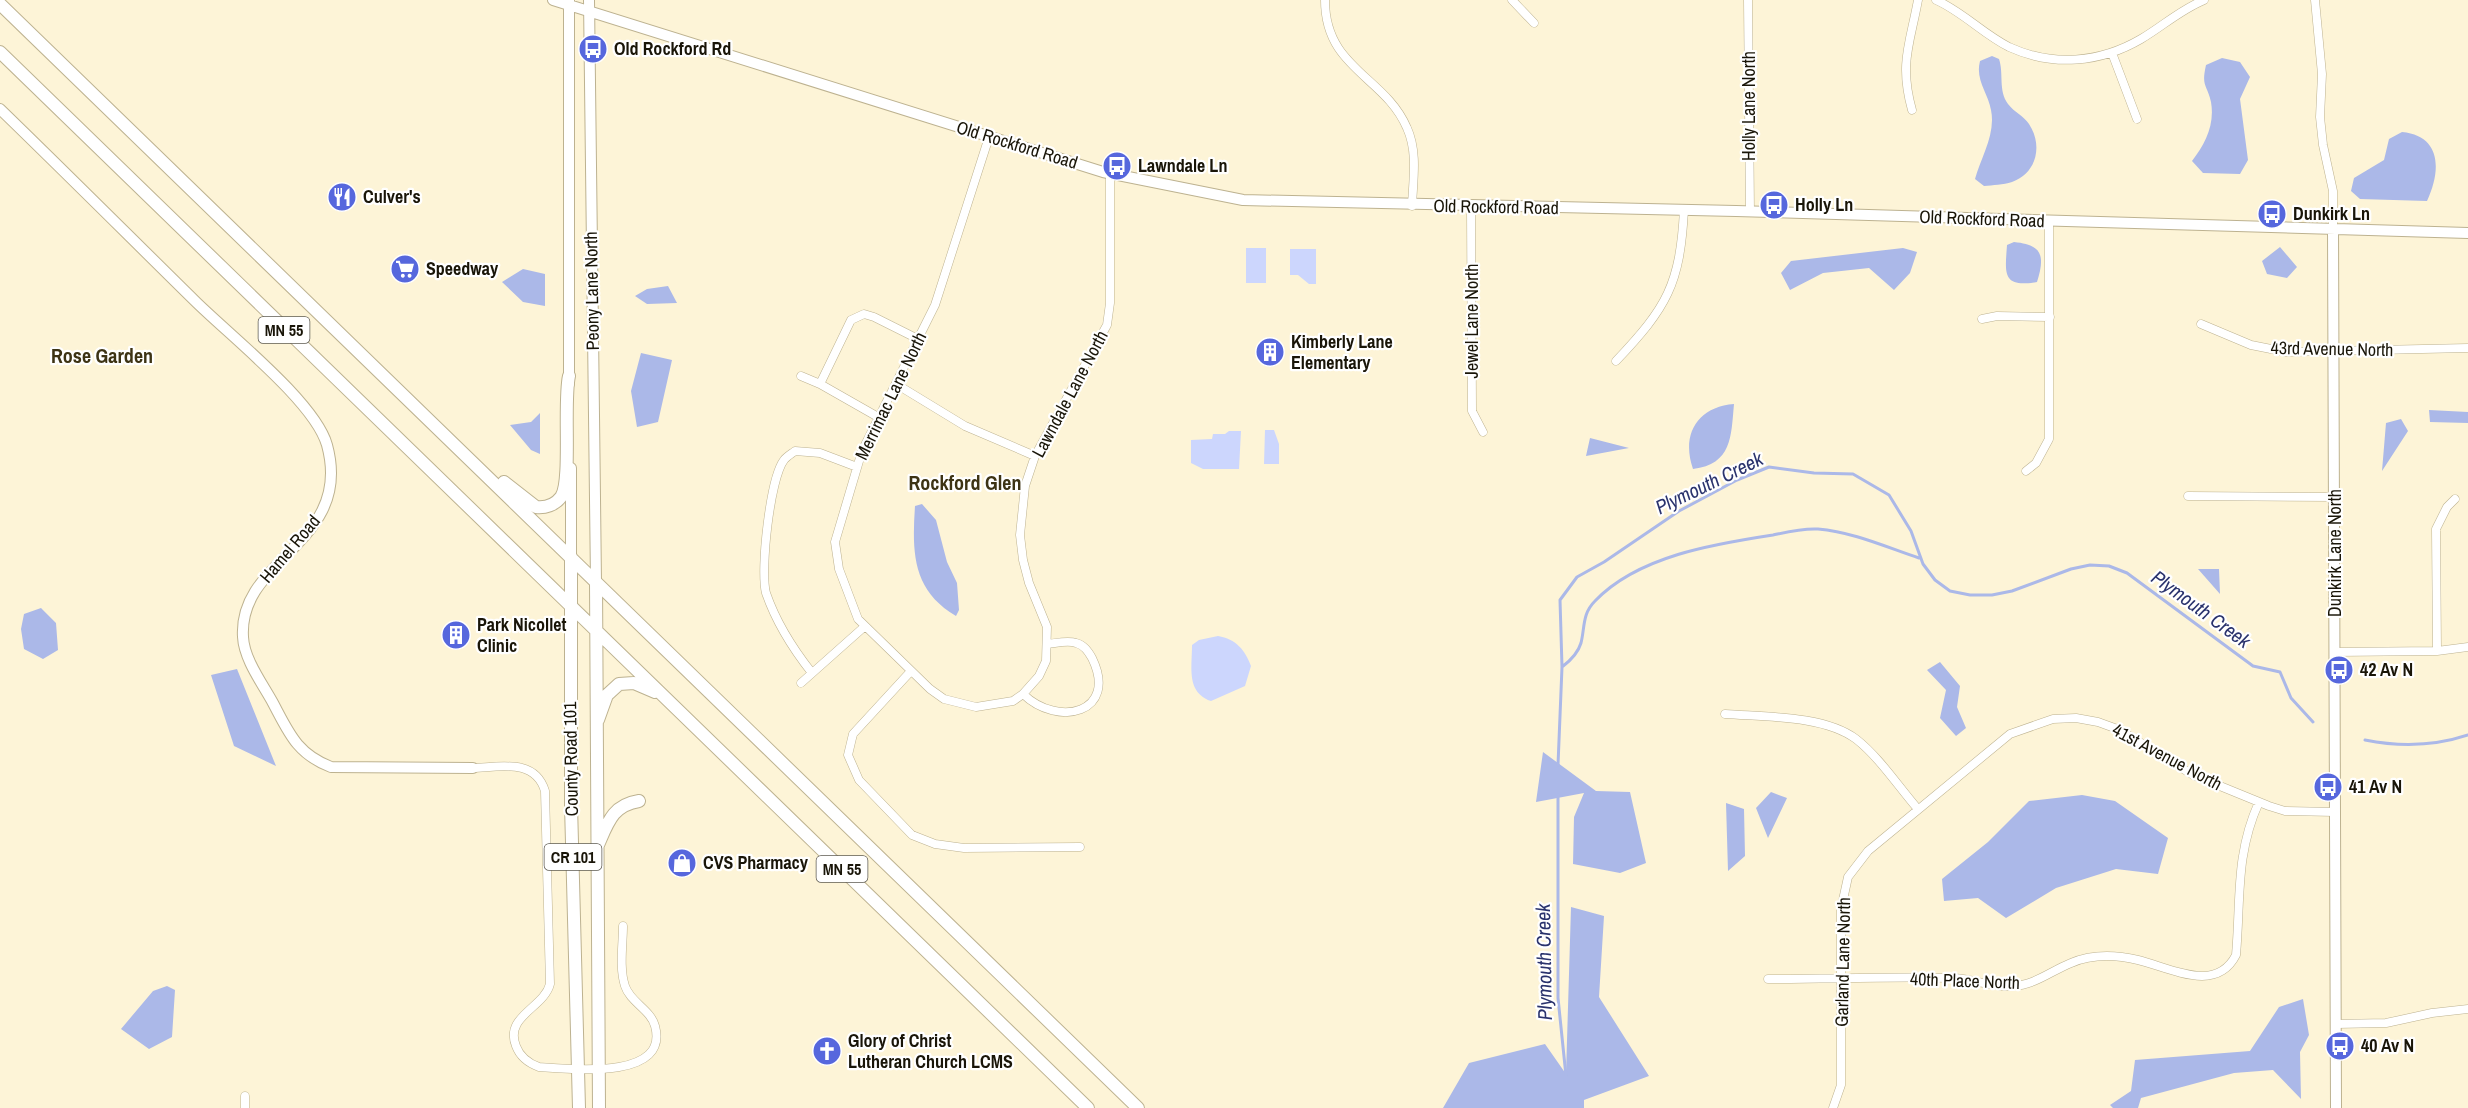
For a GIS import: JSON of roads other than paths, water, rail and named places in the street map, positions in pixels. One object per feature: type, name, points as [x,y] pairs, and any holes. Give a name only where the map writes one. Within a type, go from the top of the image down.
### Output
[{"type":"main road","name":"MN 55","points":[[1,6],[1138,1108]]},
{"type":"main road","name":"MN 55","points":[[0,52],[1089,1108]]},
{"type":"main road","points":[[432,422],[530,504],[546,507],[563,495],[566,477],[565,394],[568,376]]},
{"type":"main road","name":"County Road 101","points":[[571,557],[571,805],[579,1108]]},
{"type":"main road","name":"County Road 101","points":[[596,582],[599,1108]]},
{"type":"main road","points":[[596,727],[607,695],[619,684],[634,683],[664,696]]},
{"type":"main road","points":[[597,849],[615,810],[627,803],[639,801]]},
{"type":"street","name":"Old Rockford Road","points":[[553,0],[589,6],[989,137],[1110,174],[1243,200],[1412,206],[1684,210],[2468,233]]},
{"type":"street","points":[[1325,0],[1328,25],[1340,51],[1358,73],[1388,98],[1408,129],[1413,147],[1412,206]]},
{"type":"street","points":[[1512,0],[1534,22]]},
{"type":"street","name":"Holly Lane North","points":[[1748,0],[1750,212]]},
{"type":"street","points":[[1912,110],[1904,71],[1906,51],[1918,0]]},
{"type":"street","points":[[1936,0],[1951,7],[2008,46],[2030,55],[2076,60],[2112,53],[2143,38],[2178,13],[2204,0]]},
{"type":"street","name":"Dunkirk Lane North","points":[[2315,0],[2322,74],[2321,126],[2333,191],[2336,1108]]},
{"type":"street","name":"Peony Lane North","points":[[569,2],[568,376],[571,557]]},
{"type":"street","name":"Peony Lane North","points":[[589,6],[596,582]]},
{"type":"street","points":[[2112,53],[2137,119]]},
{"type":"street","name":"Hamel Road","points":[[0,109],[268,370],[320,426],[327,446],[332,474],[328,495],[318,522],[250,596],[244,615],[242,639],[251,662],[296,745],[317,762],[332,767],[473,768]]},
{"type":"street","name":"Merrimac Lane North","points":[[911,672],[864,627],[852,605],[836,556],[838,529],[857,467],[878,417],[940,291],[989,137]]},
{"type":"street","name":"Lawndale Lane North","points":[[911,672],[930,689],[959,705],[976,707],[999,705],[1023,694],[1039,676],[1046,661],[1047,627],[1025,568],[1020,535],[1025,486],[1035,456],[1107,325],[1110,303],[1110,174]]},
{"type":"street","name":"Jewel Lane North","points":[[1471,207],[1472,411],[1483,432]]},
{"type":"street","points":[[1616,361],[1656,316],[1673,285],[1681,256],[1684,210]]},
{"type":"street","points":[[2026,471],[2036,463],[2049,439],[2049,221]]},
{"type":"street","points":[[820,384],[851,320],[864,314],[918,339]]},
{"type":"street","points":[[1982,319],[1997,316],[2050,317]]},
{"type":"street","name":"43rd Avenue North","points":[[2201,324],[2268,350],[2468,348]]},
{"type":"street","points":[[801,376],[820,384],[878,417]]},
{"type":"street","points":[[896,384],[965,426],[1035,456]]},
{"type":"street","points":[[812,673],[794,650],[766,591],[764,568],[769,513],[778,474],[784,460],[795,451],[820,453],[857,467]]},
{"type":"street","points":[[2188,496],[2334,496]]},
{"type":"street","points":[[2437,651],[2436,529],[2447,507],[2455,499]]},
{"type":"street","points":[[801,683],[864,627]]},
{"type":"street","points":[[1023,694],[1034,705],[1048,712],[1069,713],[1087,706],[1098,695],[1101,681],[1087,649],[1076,642],[1048,644]]},
{"type":"street","points":[[2335,652],[2437,651],[2468,647]]},
{"type":"street","points":[[911,672],[853,734],[850,743],[848,755],[852,767],[874,796],[912,835],[935,844],[964,848],[1080,847]]},
{"type":"street","points":[[1725,714],[1812,722],[1842,730],[1868,750],[1917,808]]},
{"type":"street","name":"41st Avenue North","points":[[1917,808],[2010,734],[2053,719],[2076,718],[2098,722],[2120,730],[2175,765],[2259,802],[2285,811],[2335,812]]},
{"type":"street","name":"County Road 101","points":[[473,768],[521,766],[531,770],[542,782],[546,798],[550,984],[543,1000],[520,1018],[516,1026],[514,1041],[521,1056],[528,1063],[539,1067],[630,1066],[642,1061],[650,1054],[655,1041],[655,1026],[630,996],[625,986],[623,926]]},
{"type":"street","name":"40th Place North","points":[[1768,979],[1953,978],[2010,986],[2026,985],[2073,962],[2094,957],[2138,960],[2198,976],[2217,975],[2236,955],[2239,867],[2245,839],[2259,802]]},
{"type":"street","name":"Garland Lane North","points":[[1833,1108],[1841,1085],[1841,909],[1848,877],[1868,851],[1917,808]]},
{"type":"street","points":[[2336,1024],[2386,1023],[2432,1013],[2468,1009]]},
{"type":"street","points":[[244,1096],[245,1108]]},
{"type":"waterway","name":"Plymouth Creek","points":[[1558,765],[1562,667],[1560,600],[1577,577],[1604,562],[1679,511],[1737,480],[1769,467],[1814,473],[1853,474],[1889,495],[1911,531],[1923,564],[1935,580],[1950,591],[1970,595],[1992,595],[2012,591],[2071,569],[2090,565],[2109,566],[2127,573],[2253,666],[2280,672],[2291,698],[2313,722]]},
{"type":"waterway","name":"Plymouth Creek","points":[[1562,667],[1580,647],[1586,616],[1595,601],[1633,573],[1678,554],[1795,530],[1812,529],[1857,537],[1919,558]]},
{"type":"waterway","name":"Plymouth Creek","points":[[2365,740],[2391,744],[2417,744],[2456,739],[2468,735]]},
{"type":"waterway","name":"Plymouth Creek","points":[[1558,795],[1558,998],[1566,1076]]},
{"type":"place","name":"Old Rockford Rd","points":[[593,49]]},
{"type":"place","name":"Lawndale Ln","points":[[1117,166]]},
{"type":"place","name":"Culver's","points":[[342,197]]},
{"type":"place","name":"Holly Ln","points":[[1774,205]]},
{"type":"place","name":"Dunkirk Ln","points":[[2272,214]]},
{"type":"place","name":"Speedway","points":[[405,269]]},
{"type":"place","name":"Kimberly Lane Elementary","points":[[1270,352]]},
{"type":"place","name":"Park Nicollet Clinic","points":[[456,635]]},
{"type":"place","name":"42 Av N","points":[[2339,670]]},
{"type":"place","name":"41 Av N","points":[[2328,787]]},
{"type":"place","name":"CVS Pharmacy","points":[[682,863]]},
{"type":"place","name":"40 Av N","points":[[2340,1046]]},
{"type":"place","name":"Glory of Christ Lutheran Church LCMS","points":[[827,1051]]},
{"type":"district","name":"Rose Garden","points":[[102,356]]},
{"type":"district","name":"Rockford Glen","points":[[965,483]]}]
